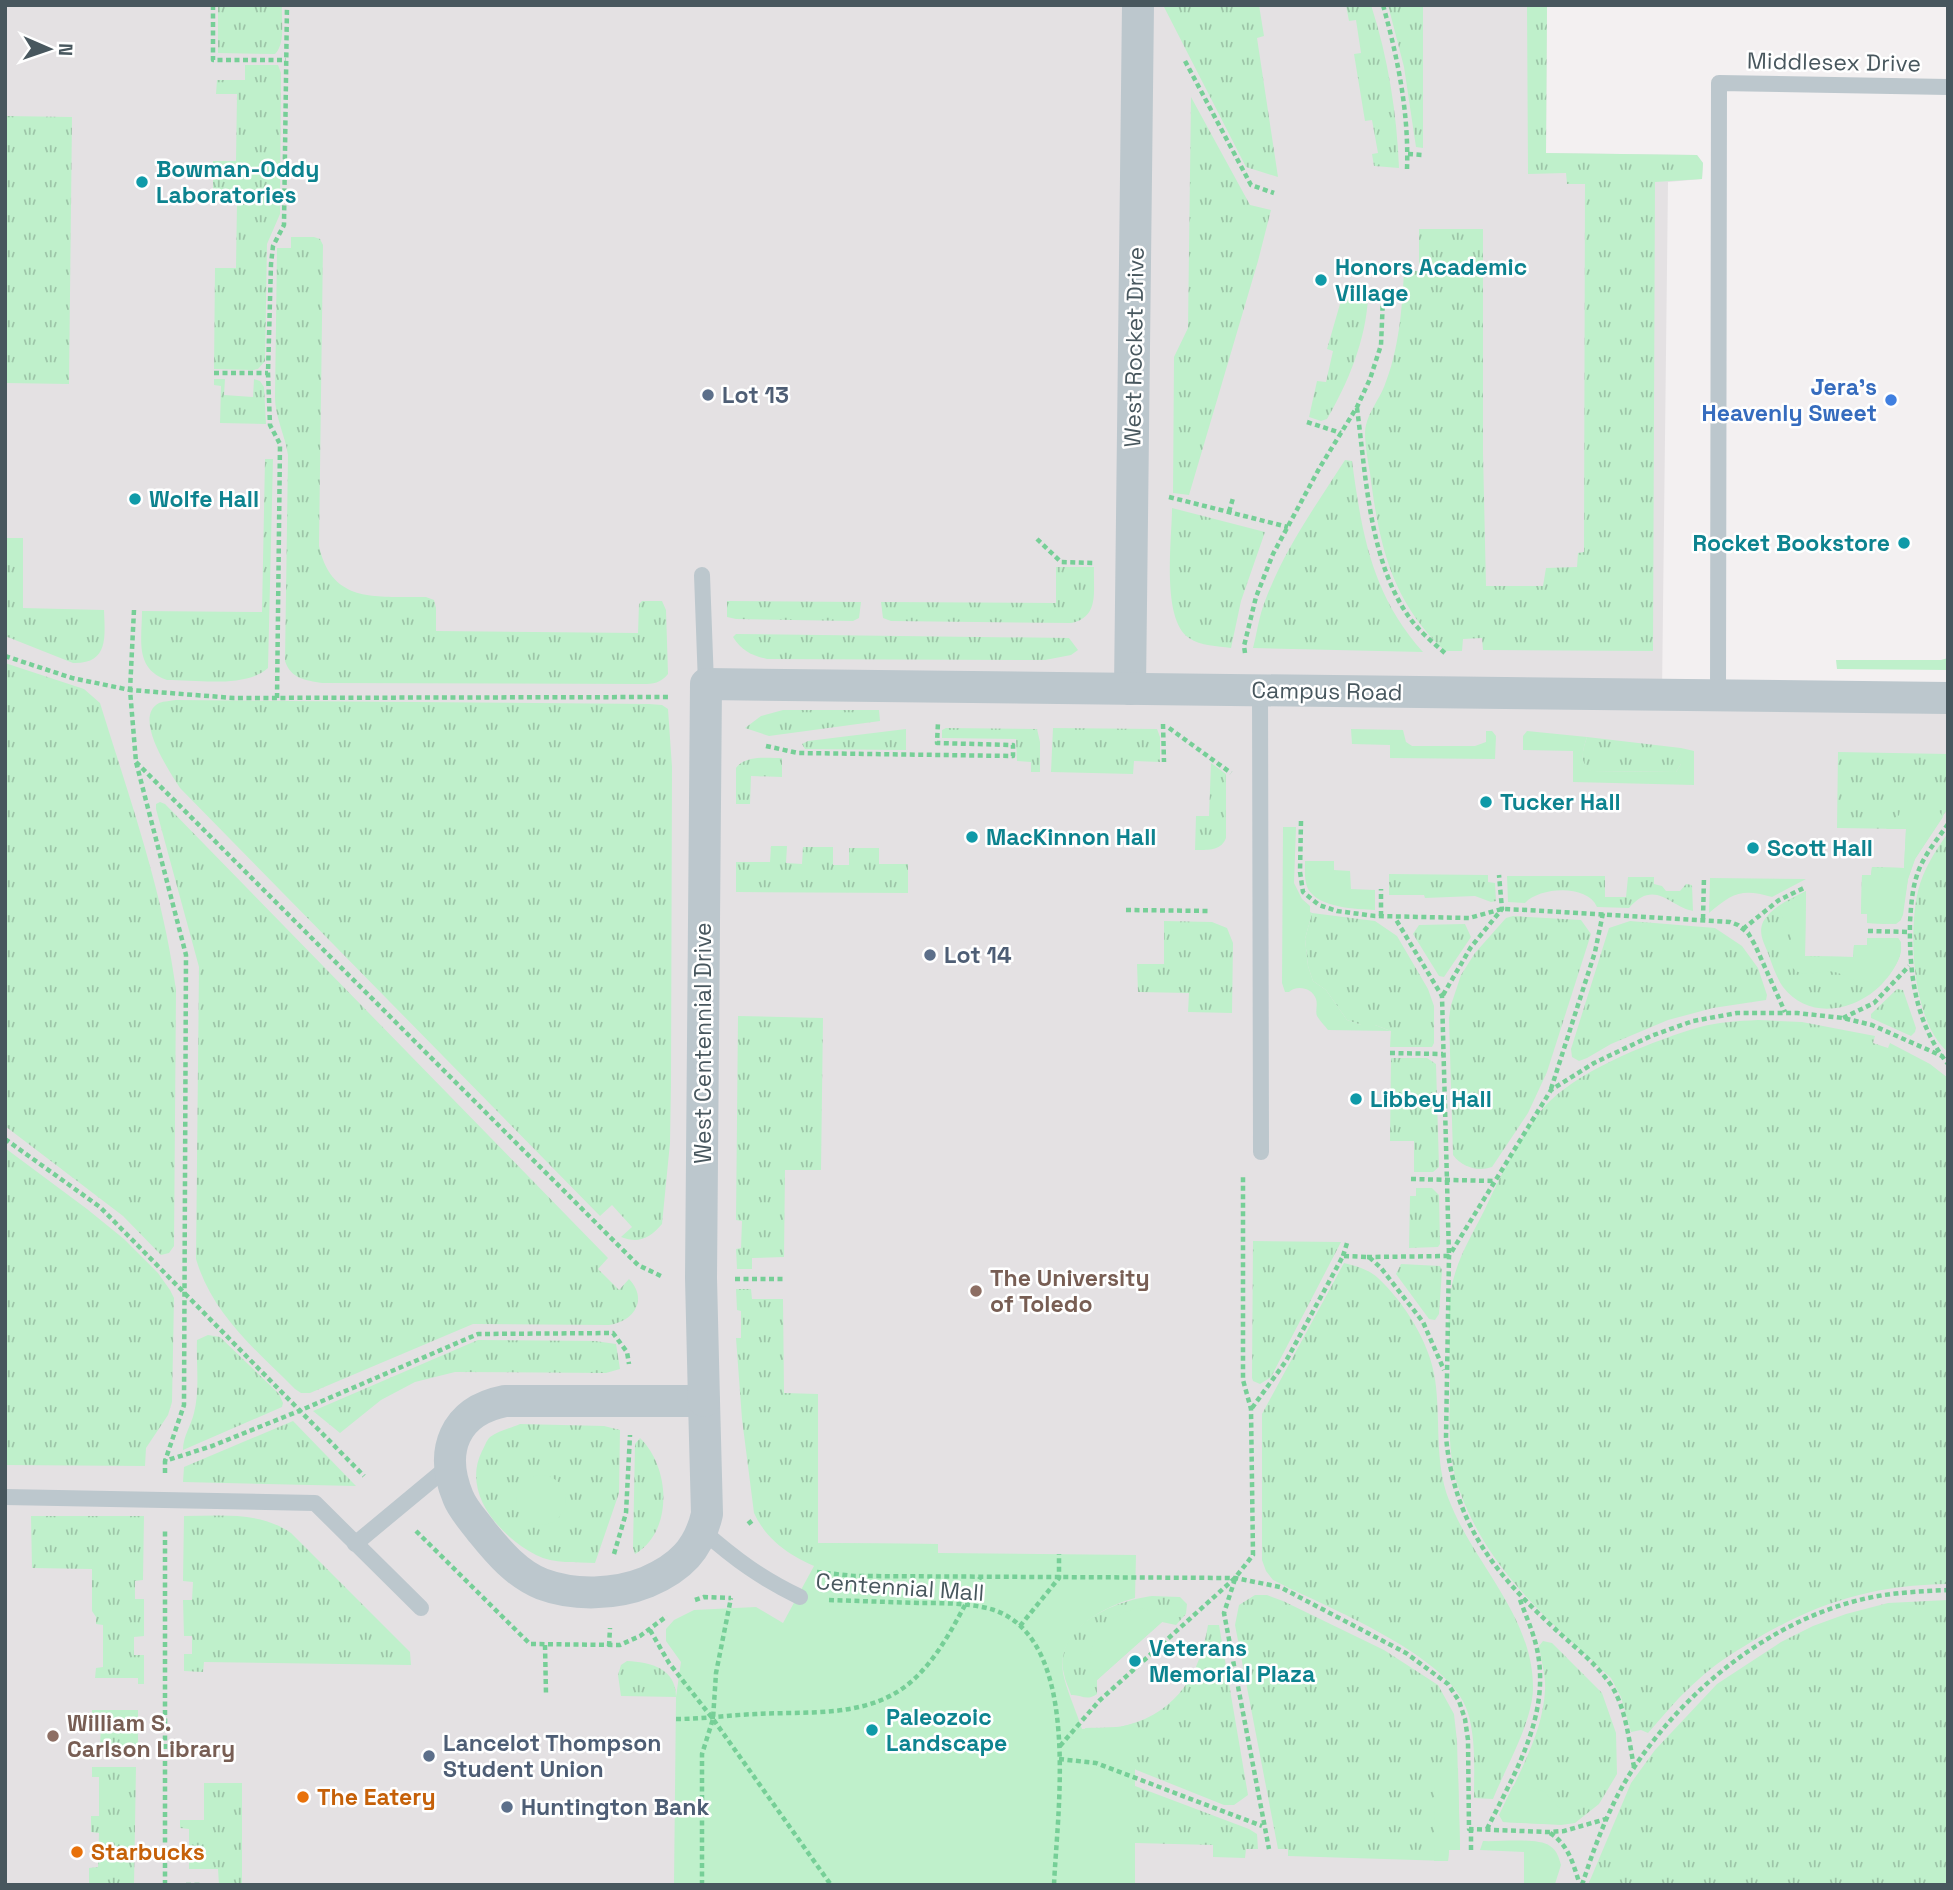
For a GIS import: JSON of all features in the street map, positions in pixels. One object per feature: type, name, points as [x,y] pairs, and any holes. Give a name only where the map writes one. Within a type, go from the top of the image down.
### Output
[{"type":"street","name":"West Rocket Drive","points":[[1130,689],[1138,5]]},
{"type":"street","name":"Campus Road","points":[[706,684],[1948,698]]},
{"type":"street","name":"West Centennial Drive","points":[[449,1466],[450,1477],[463,1507],[497,1550],[525,1575],[554,1588],[595,1592],[642,1584],[664,1575],[682,1563],[694,1549],[703,1531],[707,1514],[701,1278],[706,684]]},
{"type":"street","points":[[449,1466],[452,1444],[462,1423],[487,1405],[505,1401],[704,1401]]},
{"type":"lane","name":"Middlesex Drive","points":[[1718,696],[1719,83],[1948,87]]},
{"type":"lane","points":[[702,575],[706,684]]},
{"type":"lane","points":[[1260,690],[1261,1152]]},
{"type":"lane","points":[[355,1544],[449,1466]]},
{"type":"lane","points":[[5,1497],[316,1503],[421,1608]]},
{"type":"lane","points":[[703,1531],[738,1562],[765,1580],[800,1597]]},
{"type":"path","points":[[213,5],[213,60],[286,60]]},
{"type":"path","points":[[277,698],[280,444],[271,425],[268,373],[271,264],[273,246],[284,225],[286,5]]},
{"type":"path","points":[[1384,5],[1403,93],[1407,122],[1407,169]]},
{"type":"path","points":[[1185,61],[1251,185],[1274,193]]},
{"type":"path","points":[[1408,154],[1423,155]]},
{"type":"path","points":[[1245,660],[1244,646],[1256,597],[1273,554],[1357,407],[1370,379],[1381,345],[1382,298]]},
{"type":"path","points":[[214,373],[268,373]]},
{"type":"path","points":[[1357,407],[1369,498],[1379,544],[1393,586],[1412,620],[1452,660]]},
{"type":"path","points":[[1307,422],[1341,433]]},
{"type":"path","points":[[1170,498],[1288,527]]},
{"type":"path","points":[[1229,512],[1233,498]]},
{"type":"path","points":[[1037,539],[1060,562],[1103,563]]},
{"type":"path","points":[[134,610],[130,690],[135,762],[186,955],[184,1405],[165,1461],[164,1482]]},
{"type":"path","points":[[5,656],[72,678],[130,690],[234,698],[677,697]]},
{"type":"path","points":[[766,746],[798,753],[1013,756],[1013,745],[937,743],[938,719]]},
{"type":"path","points":[[1164,762],[1163,723],[1231,772]]},
{"type":"path","points":[[135,762],[638,1265],[663,1277]]},
{"type":"path","points":[[1301,821],[1300,872],[1303,892],[1319,905],[1337,911],[1394,917],[1469,918],[1502,909],[1730,922],[1743,929],[1755,945],[1786,1012]]},
{"type":"path","points":[[1948,824],[1918,871],[1914,885],[1910,932],[1910,966],[1919,1006],[1936,1047],[1948,1064]]},
{"type":"path","points":[[1442,996],[1471,947],[1502,909],[1499,875]]},
{"type":"path","points":[[1703,877],[1703,919]]},
{"type":"path","points":[[1743,929],[1779,900],[1806,887]]},
{"type":"path","points":[[1381,889],[1381,916]]},
{"type":"path","points":[[1126,911],[1211,911]]},
{"type":"path","points":[[1449,1256],[1551,1090],[1595,952],[1603,914]]},
{"type":"path","points":[[1394,917],[1442,996],[1449,1256],[1446,1437],[1455,1493],[1486,1553],[1519,1596],[1582,1654],[1612,1686],[1626,1727],[1634,1768]]},
{"type":"path","points":[[1868,931],[1910,932]]},
{"type":"path","points":[[1843,1018],[1874,1003],[1910,966]]},
{"type":"path","points":[[1551,1090],[1606,1056],[1672,1028],[1722,1015],[1786,1012],[1843,1018],[1872,1025],[1942,1056]]},
{"type":"path","points":[[1390,1053],[1444,1054]]},
{"type":"path","points":[[5,1139],[100,1207],[364,1476]]},
{"type":"path","points":[[1411,1179],[1494,1181]]},
{"type":"path","points":[[1251,1409],[1286,1361],[1343,1256],[1347,1243]]},
{"type":"path","points":[[1343,1256],[1449,1256]]},
{"type":"path","points":[[1367,1256],[1396,1285],[1423,1322],[1445,1374]]},
{"type":"path","points":[[731,1279],[784,1279]]},
{"type":"path","points":[[165,1461],[212,1446],[299,1411],[478,1334],[613,1333],[627,1352],[629,1364]]},
{"type":"path","points":[[612,1561],[626,1513],[630,1431]]},
{"type":"path","points":[[165,1527],[165,1885]]},
{"type":"path","points":[[1020,1626],[1059,1578],[1059,1554]]},
{"type":"path","points":[[814,1571],[854,1576],[1235,1578],[1280,1587],[1406,1653],[1448,1684],[1459,1701],[1468,1740],[1471,1850]]},
{"type":"path","points":[[676,1719],[833,1712],[862,1706],[886,1697],[905,1687],[919,1674],[951,1633],[980,1578]]},
{"type":"path","points":[[1060,1746],[1099,1700],[1235,1578]]},
{"type":"path","points":[[1235,1578],[1224,1612],[1269,1849]]},
{"type":"path","points":[[1581,1885],[1606,1819],[1634,1768],[1681,1709],[1734,1661],[1790,1627],[1825,1611],[1882,1595],[1948,1590]]},
{"type":"path","points":[[702,1885],[702,1754],[713,1718],[716,1673],[731,1592]]},
{"type":"path","points":[[1488,1829],[1528,1744],[1541,1690],[1536,1647],[1519,1596]]},
{"type":"path","name":"Centennial Mall","points":[[800,1597],[964,1605],[994,1611],[1020,1626],[1034,1642],[1054,1689],[1058,1714],[1060,1746],[1054,1885]]},
{"type":"path","points":[[650,1630],[669,1663],[713,1718],[831,1885]]},
{"type":"path","points":[[545,1645],[546,1694]]},
{"type":"path","points":[[1059,1759],[1096,1763],[1263,1827]]},
{"type":"path","points":[[1471,1829],[1564,1831],[1606,1819]]},
{"type":"path","points":[[1548,1832],[1562,1841],[1569,1852],[1581,1885]]},
{"type":"path","points":[[187,1885],[201,1885]]},
{"type":"shaded area","name":"The University of Toledo","points":[[5,5],[1547,5],[1546,153],[1697,155],[1703,163],[1702,179],[1668,182],[1662,694],[1948,698],[1948,1885],[5,1885]]},
{"type":"green space","points":[[218,5],[282,5],[282,38],[275,54],[218,53]]},
{"type":"green space","points":[[1163,5],[1259,5],[1264,36],[1257,38],[1278,177],[1246,167]]},
{"type":"green space","points":[[1346,5],[1371,5],[1391,86],[1399,168],[1374,166],[1372,154],[1378,153],[1372,120],[1365,121],[1354,54],[1361,53],[1356,20],[1349,21]]},
{"type":"green space","points":[[1388,5],[1423,5],[1423,148],[1416,147],[1404,67]]},
{"type":"green space","points":[[1527,5],[1547,5],[1546,153],[1697,155],[1703,163],[1702,179],[1655,182],[1653,651],[1483,650],[1482,638],[1463,639],[1462,651],[1445,651],[1412,612],[1400,591],[1383,547],[1378,524],[1365,430],[1393,359],[1401,315],[1404,271],[1419,271],[1419,229],[1483,229],[1486,586],[1543,586],[1546,568],[1577,567],[1578,553],[1584,552],[1585,184],[1567,184],[1566,173],[1528,174]]},
{"type":"green space","points":[[245,65],[278,65],[281,73],[280,214],[267,244],[265,361],[258,369],[253,370],[214,369],[215,268],[236,268],[237,202],[213,201],[213,161],[236,161],[237,94],[216,94],[217,80],[245,80]]},
{"type":"green space","points":[[1191,97],[1250,205],[1271,210],[1189,495],[1173,493],[1174,357],[1188,328]]},
{"type":"green space","points":[[5,116],[72,117],[69,384],[5,383]]},
{"type":"green space","points":[[291,237],[314,237],[320,239],[323,245],[319,546],[325,565],[334,579],[359,593],[390,597],[426,597],[434,600],[436,631],[638,633],[639,604],[642,601],[662,601],[666,610],[668,674],[663,679],[647,684],[322,683],[299,678],[291,672],[285,661],[288,455],[275,397],[277,248],[291,248]]},
{"type":"green space","points":[[1342,297],[1368,297],[1367,313],[1349,376],[1327,419],[1321,421],[1309,417],[1317,381],[1326,382],[1333,351],[1327,349]]},
{"type":"green space","points":[[214,379],[225,379],[224,395],[253,397],[254,379],[260,381],[264,387],[266,424],[220,423],[221,386],[214,385]]},
{"type":"green space","points":[[265,459],[273,459],[268,668],[247,678],[221,682],[167,680],[156,675],[149,669],[142,652],[142,611],[262,612]]},
{"type":"green space","points":[[1345,460],[1352,461],[1365,539],[1381,586],[1392,609],[1423,652],[1253,648],[1263,607],[1281,564]]},
{"type":"green space","points":[[1172,508],[1265,532],[1241,601],[1231,648],[1199,643],[1189,638],[1180,628],[1171,597]]},
{"type":"green space","points":[[5,538],[23,538],[23,608],[104,610],[104,639],[99,654],[93,659],[73,663],[5,636]]},
{"type":"green space","points":[[1056,567],[1094,567],[1093,602],[1087,615],[1080,620],[1071,623],[891,621],[883,618],[881,602],[1056,603]]},
{"type":"green space","points":[[727,601],[861,602],[859,618],[853,621],[736,619],[727,617]]},
{"type":"green space","points":[[736,634],[1069,638],[1078,650],[1071,655],[1045,660],[767,659],[743,649],[733,637]]},
{"type":"green space","points":[[1948,658],[1948,670],[1837,669],[1836,660],[1941,660]]},
{"type":"green space","points":[[5,663],[84,689],[100,703],[154,880],[176,990],[174,1246],[169,1253],[161,1255],[123,1216],[5,1126]]},
{"type":"green space","points":[[176,700],[649,704],[662,705],[668,709],[672,767],[670,1143],[662,1224],[653,1233],[639,1240],[621,1237],[632,1227],[612,1205],[600,1216],[180,788],[156,745],[149,720],[152,710],[159,703]]},
{"type":"green space","points":[[783,710],[879,710],[880,721],[769,736],[745,728],[761,716]]},
{"type":"green space","points":[[1053,728],[1157,729],[1160,737],[1160,762],[1134,761],[1133,774],[1051,772]]},
{"type":"green space","points":[[906,729],[906,750],[805,749],[802,744],[808,741]]},
{"type":"green space","points":[[1037,729],[1040,772],[1031,772],[1031,762],[1017,761],[1016,739],[942,738],[942,730]]},
{"type":"green space","points":[[1351,729],[1403,730],[1406,742],[1412,746],[1475,746],[1486,742],[1486,731],[1492,731],[1496,736],[1495,759],[1390,758],[1390,745],[1352,744]]},
{"type":"green space","points":[[1527,731],[1587,737],[1583,760],[1592,771],[1676,772],[1681,764],[1681,748],[1694,751],[1694,785],[1573,782],[1573,751],[1523,750],[1523,736]]},
{"type":"green space","points":[[1587,737],[1681,748],[1681,764],[1676,772],[1591,771],[1583,760]]},
{"type":"green space","points":[[1838,752],[1948,754],[1948,808],[1915,859],[1908,879],[1903,915],[1897,922],[1867,923],[1867,914],[1861,914],[1862,875],[1871,875],[1872,867],[1904,868],[1906,829],[1837,828]]},
{"type":"green space","points":[[757,758],[782,758],[782,777],[751,776],[750,804],[736,804],[736,768],[740,764]]},
{"type":"green space","points":[[1211,763],[1226,774],[1226,838],[1217,848],[1195,850],[1196,816],[1209,816]]},
{"type":"green space","points":[[1911,799],[1934,804],[1943,817],[1915,859],[1908,879],[1901,920],[1896,924],[1867,923],[1867,914],[1861,914],[1862,875],[1871,875],[1872,867],[1904,868],[1906,829],[1886,829],[1899,815],[1902,804]]},
{"type":"green space","points":[[156,804],[165,804],[608,1258],[598,1269],[619,1290],[629,1279],[638,1295],[636,1309],[631,1315],[609,1325],[473,1324],[310,1393],[301,1393],[295,1389],[237,1330],[213,1297],[196,1259],[199,967],[156,809]]},
{"type":"green space","points":[[1283,827],[1296,827],[1294,883],[1312,913],[1305,939],[1308,966],[1313,981],[1326,990],[1347,1020],[1391,1031],[1328,1030],[1317,1016],[1316,999],[1311,992],[1300,988],[1285,992],[1282,983]]},
{"type":"green space","points":[[1948,833],[1948,1052],[1936,1038],[1920,999],[1913,930],[1920,883]]},
{"type":"green space","points":[[771,846],[787,846],[786,863],[802,864],[803,847],[833,847],[833,865],[849,865],[849,848],[879,848],[879,864],[908,864],[908,893],[736,892],[736,862],[770,862]]},
{"type":"green space","points":[[1305,861],[1334,861],[1334,870],[1350,871],[1351,889],[1375,890],[1375,910],[1338,906],[1320,900],[1308,889]]},
{"type":"green space","points":[[1389,874],[1488,875],[1488,882],[1495,883],[1496,901],[1491,902],[1475,896],[1425,898],[1424,895],[1389,895]]},
{"type":"green space","points":[[1507,876],[1605,876],[1605,897],[1626,897],[1628,877],[1654,877],[1654,884],[1662,886],[1666,891],[1680,891],[1686,884],[1692,885],[1693,911],[1655,895],[1638,899],[1629,908],[1597,907],[1584,894],[1563,890],[1541,894],[1525,903],[1508,902]]},
{"type":"green space","points":[[1710,878],[1806,879],[1772,897],[1753,893],[1738,894],[1709,913]]},
{"type":"green space","points":[[1806,891],[1805,956],[1853,957],[1854,945],[1867,945],[1867,938],[1898,938],[1901,942],[1898,960],[1890,975],[1859,1001],[1833,1008],[1806,1005],[1794,998],[1778,979],[1762,938],[1763,922],[1776,907]]},
{"type":"green space","points":[[1806,891],[1805,956],[1853,957],[1854,945],[1867,945],[1867,938],[1898,938],[1901,954],[1887,978],[1858,981],[1834,972],[1804,974],[1794,969],[1788,956],[1792,932],[1777,908]]},
{"type":"green space","points":[[1312,913],[1375,921],[1397,936],[1428,989],[1434,1006],[1432,1047],[1390,1047],[1391,1031],[1347,1020],[1326,990],[1313,981],[1308,966],[1305,939]]},
{"type":"green space","points":[[1513,916],[1581,920],[1591,934],[1547,1072],[1528,1113],[1492,1167],[1475,1169],[1461,1163],[1453,1155],[1449,1018],[1461,975],[1475,953],[1506,918]]},
{"type":"green space","points":[[1164,921],[1212,922],[1227,928],[1233,943],[1232,1013],[1188,1012],[1189,993],[1138,992],[1137,964],[1164,964]]},
{"type":"green space","points":[[1630,921],[1715,928],[1742,946],[1758,968],[1767,995],[1766,1000],[1713,1008],[1668,1020],[1611,1044],[1587,1058],[1579,1061],[1572,1057],[1571,1049],[1609,928]]},
{"type":"green space","points":[[1465,924],[1471,937],[1444,977],[1439,976],[1413,934],[1419,925]]},
{"type":"green space","points":[[1897,989],[1903,990],[1916,1028],[1911,1036],[1871,1018],[1871,1014]]},
{"type":"green space","points":[[738,1016],[823,1018],[821,1170],[785,1170],[784,1257],[752,1258],[752,1269],[737,1269],[736,1249],[741,1248],[742,1221],[736,1220]]},
{"type":"green space","points":[[1758,1020],[1802,1022],[1875,1036],[1873,1043],[1888,1048],[1890,1043],[1930,1064],[1948,1078],[1948,1584],[1895,1588],[1870,1593],[1845,1599],[1798,1617],[1751,1642],[1711,1668],[1648,1733],[1641,1730],[1631,1732],[1621,1697],[1611,1678],[1544,1615],[1505,1571],[1473,1521],[1460,1492],[1450,1435],[1451,1289],[1464,1251],[1505,1168],[1532,1123],[1550,1101],[1581,1077],[1642,1047],[1707,1025]]},
{"type":"green space","points":[[1391,1058],[1427,1058],[1436,1064],[1439,1167],[1433,1172],[1414,1172],[1414,1141],[1390,1141]]},
{"type":"green space","points":[[5,1148],[124,1239],[158,1273],[174,1298],[172,1402],[168,1415],[146,1448],[145,1466],[5,1465]]},
{"type":"green space","points":[[1416,1188],[1432,1188],[1439,1195],[1438,1247],[1409,1248],[1410,1196],[1416,1196]]},
{"type":"green space","points":[[1253,1241],[1341,1242],[1271,1377],[1260,1384],[1252,1378]]},
{"type":"green space","points":[[1344,1263],[1366,1270],[1378,1278],[1406,1311],[1422,1338],[1435,1379],[1441,1470],[1449,1500],[1472,1546],[1513,1614],[1531,1663],[1532,1702],[1518,1745],[1493,1799],[1474,1798],[1471,1723],[1457,1692],[1438,1672],[1384,1635],[1273,1580],[1262,1560],[1262,1414]]},
{"type":"green space","points":[[1401,1264],[1440,1266],[1439,1314],[1435,1320],[1429,1319],[1396,1274]]},
{"type":"green space","points":[[736,1289],[751,1289],[752,1299],[783,1299],[784,1393],[818,1394],[818,1543],[938,1544],[938,1553],[942,1553],[826,1570],[794,1556],[767,1533],[754,1513],[742,1419],[736,1338],[741,1338],[741,1311],[737,1310]]},
{"type":"green space","points":[[208,1335],[220,1337],[279,1394],[283,1403],[282,1407],[183,1450],[196,1404],[197,1340]]},
{"type":"green space","points":[[478,1340],[595,1341],[616,1344],[620,1369],[606,1373],[455,1372],[415,1382],[381,1400],[340,1433],[313,1411]]},
{"type":"green space","points":[[293,1421],[356,1486],[183,1482],[184,1467]]},
{"type":"green space","points":[[520,1424],[604,1426],[620,1430],[619,1493],[595,1563],[558,1561],[536,1555],[509,1537],[488,1512],[480,1497],[477,1482],[477,1467],[482,1451],[490,1437]]},
{"type":"green space","points":[[640,1438],[657,1465],[663,1498],[662,1515],[656,1530],[648,1544],[635,1554],[635,1444]]},
{"type":"green space","points":[[541,1475],[558,1483],[566,1500],[558,1517],[541,1525],[524,1517],[516,1500],[524,1483]]},
{"type":"green space","points":[[31,1516],[144,1516],[143,1580],[135,1581],[135,1599],[144,1599],[144,1636],[134,1637],[134,1655],[144,1655],[144,1684],[138,1684],[138,1678],[95,1678],[96,1668],[103,1667],[103,1625],[96,1624],[92,1611],[92,1569],[32,1568]]},
{"type":"green space","points":[[184,1516],[253,1518],[279,1526],[291,1533],[410,1652],[411,1665],[204,1662],[203,1672],[184,1671],[184,1654],[192,1654],[192,1636],[184,1636],[183,1600],[192,1600],[193,1582],[183,1581]]},
{"type":"green space","points":[[818,1543],[938,1544],[938,1553],[1136,1555],[1135,1598],[1109,1608],[1084,1624],[1067,1645],[1063,1658],[1064,1679],[1082,1729],[1120,1727],[1135,1723],[1135,1885],[674,1885],[676,1697],[681,1662],[666,1641],[666,1629],[674,1620],[694,1610],[756,1607],[783,1623],[814,1566]]},
{"type":"green space","points":[[1255,1595],[1267,1595],[1283,1601],[1384,1650],[1438,1685],[1454,1714],[1457,1741],[1460,1850],[1449,1850],[1448,1861],[1288,1856],[1288,1849],[1278,1849],[1235,1625],[1239,1605]]},
{"type":"green space","points":[[1152,1596],[1180,1597],[1187,1604],[1186,1614],[1176,1625],[1162,1622],[1097,1680],[1097,1694],[1087,1698],[1071,1695],[1065,1677],[1063,1657],[1068,1642],[1077,1630],[1105,1610]]},
{"type":"green space","points":[[1948,1600],[1948,1885],[1588,1885],[1631,1783],[1655,1750],[1717,1684],[1781,1642],[1846,1614],[1888,1603]]},
{"type":"green space","points":[[1142,1608],[1153,1612],[1162,1622],[1097,1680],[1091,1656],[1099,1633],[1117,1616]]},
{"type":"green space","points":[[1208,1625],[1219,1625],[1248,1795],[1234,1805],[1224,1805],[1089,1751],[1085,1728],[1128,1725],[1145,1719],[1173,1700],[1184,1688],[1199,1659]]},
{"type":"green space","points":[[1543,1641],[1552,1643],[1602,1693],[1616,1733],[1617,1774],[1599,1804],[1575,1823],[1561,1825],[1503,1822],[1500,1815],[1540,1723],[1545,1679],[1539,1646]]},
{"type":"green space","points":[[627,1661],[653,1665],[667,1673],[675,1687],[676,1697],[621,1696],[618,1675],[621,1665]]},
{"type":"green space","points":[[92,1710],[138,1710],[138,1750],[100,1749],[101,1723],[92,1723]]},
{"type":"green space","points":[[92,1767],[136,1767],[134,1885],[89,1885],[89,1868],[98,1867],[99,1833],[91,1832],[91,1816],[99,1816],[99,1777],[92,1777]]},
{"type":"green space","points":[[1458,1768],[1460,1850],[1449,1850],[1448,1861],[1434,1861],[1435,1784],[1446,1771]]},
{"type":"green space","points":[[1106,1775],[1249,1829],[1257,1834],[1258,1849],[1246,1849],[1245,1858],[1213,1857],[1213,1845],[1135,1843],[1135,1885],[1075,1885]]},
{"type":"green space","points":[[204,1783],[242,1783],[242,1885],[219,1885],[218,1869],[189,1869],[189,1829],[180,1828],[180,1820],[204,1820]]},
{"type":"green space","points":[[1523,1784],[1545,1792],[1563,1812],[1553,1815],[1545,1824],[1503,1822],[1499,1815],[1513,1786]]},
{"type":"green space","points":[[1483,1841],[1528,1841],[1550,1846],[1556,1852],[1561,1865],[1555,1884],[1524,1885],[1524,1852],[1480,1850]]},
{"type":"place","name":"Bowman-Oddy Laboratories","points":[[142,182]]},
{"type":"place","name":"Honors Academic Village","points":[[1321,280]]},
{"type":"place","name":"Lot 13","points":[[708,395]]},
{"type":"place","name":"Jera's Heavenly Sweet","points":[[1891,400]]},
{"type":"place","name":"Wolfe Hall","points":[[135,499]]},
{"type":"place","name":"Rocket Bookstore","points":[[1904,543]]},
{"type":"place","name":"Tucker Hall","points":[[1486,802]]},
{"type":"place","name":"MacKinnon Hall","points":[[972,837]]},
{"type":"place","name":"Scott Hall","points":[[1753,848]]},
{"type":"place","name":"Lot 14","points":[[930,955]]},
{"type":"place","name":"Libbey Hall","points":[[1356,1099]]},
{"type":"place","name":"The University of Toledo","points":[[976,1291]]},
{"type":"place","name":"Veterans Memorial Plaza","points":[[1135,1661]]},
{"type":"place","name":"Paleozoic Landscape","points":[[872,1730]]},
{"type":"place","name":"William S. Carlson Library","points":[[53,1736]]},
{"type":"place","name":"Lancelot Thompson Student Union","points":[[429,1756]]},
{"type":"place","name":"The Eatery","points":[[303,1797]]},
{"type":"place","name":"Huntington Bank","points":[[507,1807]]},
{"type":"place","name":"Starbucks","points":[[77,1852]]}]
